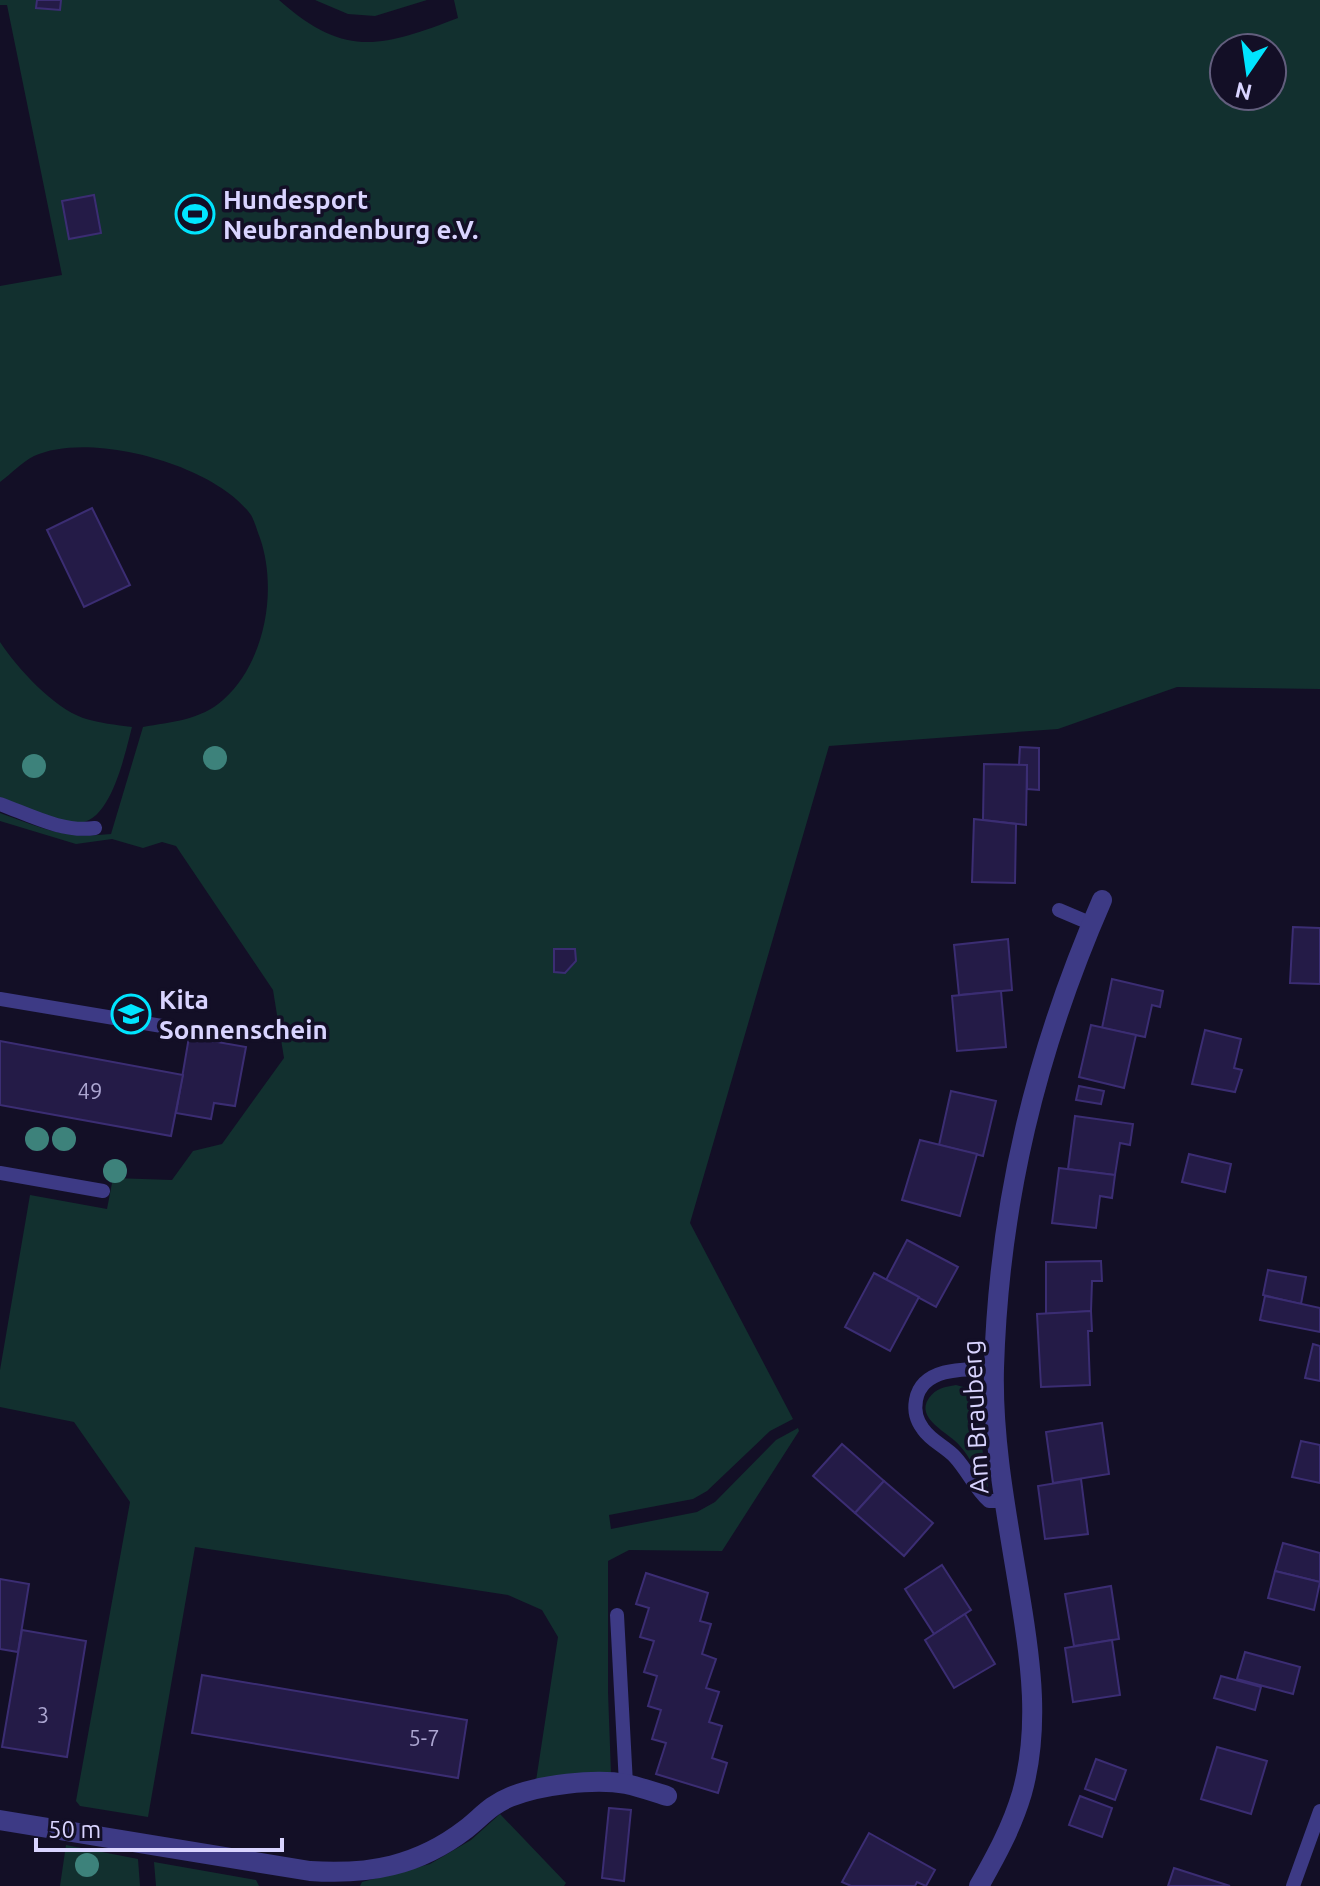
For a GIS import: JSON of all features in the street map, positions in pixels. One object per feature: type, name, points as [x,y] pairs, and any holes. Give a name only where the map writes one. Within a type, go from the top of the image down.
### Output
[{"type":"street","name":"Am Brauberg","points":[[979,1886],[1007,1838],[1022,1791],[1032,1732],[1032,1673],[1005,1501],[995,1407],[998,1302],[1010,1193],[1030,1100],[1072,968],[1102,900]]},
{"type":"street","points":[[0,1820],[310,1871],[346,1874],[366,1872],[435,1850],[491,1807],[512,1796],[586,1783],[626,1784],[667,1796]]},
{"type":"lane","points":[[0,804],[63,826],[80,830],[95,828]]},
{"type":"lane","points":[[1059,910],[1092,924]]},
{"type":"lane","points":[[0,999],[162,1026]]},
{"type":"lane","points":[[0,1173],[103,1191]]},
{"type":"lane","points":[[994,1369],[948,1371],[927,1380],[917,1394],[914,1408],[925,1432],[956,1457],[981,1494],[989,1501],[1005,1501]]},
{"type":"lane","points":[[617,1615],[626,1784]]},
{"type":"lane","points":[[1293,1886],[1320,1811]]},
{"type":"green space","points":[[0,0],[279,0],[324,32],[365,42],[407,36],[458,18],[454,0],[1320,0],[1320,689],[1177,687],[1058,729],[829,746],[690,1223],[793,1419],[770,1431],[707,1491],[693,1499],[609,1515],[611,1529],[697,1512],[715,1502],[776,1440],[798,1428],[799,1431],[722,1551],[629,1550],[608,1561],[611,1774],[536,1781],[558,1637],[542,1610],[508,1595],[195,1547],[148,1817],[80,1806],[76,1801],[130,1502],[74,1422],[0,1407],[0,1370],[30,1195],[107,1209],[113,1178],[172,1180],[193,1151],[222,1144],[284,1058],[273,990],[176,846],[162,842],[143,848],[112,839],[76,844],[0,821],[0,813],[66,834],[111,834],[143,727],[185,719],[214,707],[237,685],[249,666],[264,625],[268,580],[260,538],[251,515],[234,497],[182,468],[118,450],[87,447],[58,449],[34,456],[0,482],[0,286],[62,275],[7,5],[0,5]]},
{"type":"green space","points":[[315,0],[427,0],[375,16],[348,14]]},
{"type":"green space","points":[[0,642],[26,675],[72,713],[101,723],[132,727],[115,785],[99,812],[89,820],[77,823],[57,820],[0,797]]},
{"type":"green space","points":[[956,1385],[971,1389],[981,1397],[980,1433],[988,1487],[983,1484],[964,1450],[926,1413],[932,1395],[941,1388]]},
{"type":"green space","points":[[500,1814],[566,1883],[564,1886],[360,1886],[362,1882],[430,1864],[471,1840]]},
{"type":"green space","points":[[66,1845],[138,1859],[140,1886],[60,1886]]},
{"type":"green space","points":[[154,1862],[256,1880],[259,1886],[156,1886]]},
{"type":"building","points":[[37,0],[61,0],[60,10],[36,8]]},
{"type":"building","points":[[94,195],[101,233],[69,239],[62,201]]},
{"type":"building","points":[[92,508],[130,585],[84,607],[47,530]]},
{"type":"building","points":[[1020,747],[1039,748],[1039,790],[1027,789],[1027,765],[1019,765]]},
{"type":"building","points":[[984,764],[1027,765],[1026,825],[983,820]]},
{"type":"building","points":[[974,819],[1016,824],[1015,883],[972,882]]},
{"type":"building","points":[[1293,927],[1320,928],[1320,984],[1290,983]]},
{"type":"building","points":[[1008,939],[1012,990],[959,995],[954,945]]},
{"type":"building","points":[[554,949],[575,949],[576,961],[565,973],[554,972]]},
{"type":"building","points":[[1112,979],[1163,991],[1160,1007],[1152,1005],[1145,1037],[1102,1028]]},
{"type":"building","points":[[1001,991],[1006,1047],[957,1051],[952,996]]},
{"type":"building","points":[[1091,1025],[1136,1035],[1124,1088],[1079,1077]]},
{"type":"building","points":[[1205,1030],[1241,1039],[1234,1068],[1242,1070],[1235,1092],[1192,1084]]},
{"type":"building","points":[[189,1037],[246,1047],[235,1106],[214,1103],[211,1119],[176,1113]]},
{"type":"building","points":[[0,1041],[183,1075],[171,1136],[0,1105]]},
{"type":"building","points":[[1079,1086],[1104,1091],[1101,1104],[1076,1100]]},
{"type":"building","points":[[951,1091],[996,1101],[983,1156],[939,1145]]},
{"type":"building","points":[[1075,1116],[1133,1124],[1130,1145],[1120,1143],[1115,1175],[1068,1169]]},
{"type":"building","points":[[920,1140],[977,1154],[960,1216],[902,1200]]},
{"type":"building","points":[[1189,1154],[1231,1164],[1225,1192],[1182,1182]]},
{"type":"building","points":[[1059,1168],[1115,1175],[1112,1198],[1100,1196],[1096,1228],[1052,1223]]},
{"type":"building","points":[[907,1240],[958,1267],[936,1307],[886,1280]]},
{"type":"building","points":[[1101,1261],[1102,1281],[1092,1281],[1091,1311],[1046,1314],[1046,1262]]},
{"type":"building","points":[[1268,1270],[1306,1277],[1301,1304],[1263,1295]]},
{"type":"building","points":[[874,1273],[919,1297],[890,1351],[845,1327]]},
{"type":"building","points":[[1265,1296],[1320,1308],[1320,1332],[1260,1320]]},
{"type":"building","points":[[1091,1311],[1092,1331],[1088,1331],[1090,1385],[1041,1387],[1037,1314]]},
{"type":"building","points":[[1313,1344],[1320,1346],[1320,1381],[1305,1378]]},
{"type":"building","points":[[1102,1423],[1109,1474],[1053,1483],[1046,1432]]},
{"type":"building","points":[[1301,1441],[1320,1445],[1320,1483],[1292,1477]]},
{"type":"building","points":[[842,1444],[884,1481],[855,1513],[813,1476]]},
{"type":"building","points":[[1081,1479],[1088,1534],[1045,1539],[1038,1486]]},
{"type":"building","points":[[884,1481],[933,1523],[904,1556],[855,1513]]},
{"type":"building","points":[[1283,1543],[1320,1553],[1320,1582],[1275,1571]]},
{"type":"building","points":[[942,1565],[971,1610],[934,1634],[905,1589]]},
{"type":"building","points":[[1275,1571],[1320,1582],[1314,1610],[1268,1598]]},
{"type":"building","points":[[646,1573],[708,1593],[700,1621],[711,1624],[702,1654],[716,1659],[706,1688],[719,1692],[709,1722],[722,1726],[712,1758],[727,1763],[718,1793],[656,1774],[666,1743],[652,1739],[661,1710],[648,1706],[657,1676],[644,1672],[654,1641],[640,1637],[649,1608],[636,1604]]},
{"type":"building","points":[[0,1579],[29,1584],[18,1652],[0,1649]]},
{"type":"building","points":[[1111,1586],[1119,1639],[1074,1646],[1065,1594]]},
{"type":"building","points":[[965,1614],[995,1664],[954,1688],[925,1640]]},
{"type":"building","points":[[22,1630],[86,1641],[67,1757],[2,1747]]},
{"type":"building","points":[[1112,1640],[1120,1695],[1073,1702],[1065,1648]]},
{"type":"building","points":[[1245,1652],[1300,1667],[1293,1694],[1237,1679]]},
{"type":"building","points":[[202,1675],[467,1720],[458,1778],[192,1733]]},
{"type":"building","points":[[1221,1676],[1261,1687],[1255,1710],[1214,1698]]},
{"type":"building","points":[[1217,1747],[1267,1761],[1251,1814],[1201,1799]]},
{"type":"building","points":[[1096,1759],[1126,1770],[1115,1800],[1085,1789]]},
{"type":"building","points":[[1080,1796],[1112,1808],[1102,1837],[1069,1825]]},
{"type":"building","points":[[609,1808],[631,1810],[624,1881],[602,1878]]},
{"type":"building","points":[[869,1833],[935,1870],[926,1886],[917,1882],[915,1886],[851,1886],[842,1882]]},
{"type":"building","points":[[1174,1868],[1230,1886],[1168,1886]]},
{"type":"place","name":"Hundesport Neubrandenburg e.V.","points":[[195,214]]},
{"type":"place","name":"Kita Sonnenschein","points":[[131,1014]]}]
